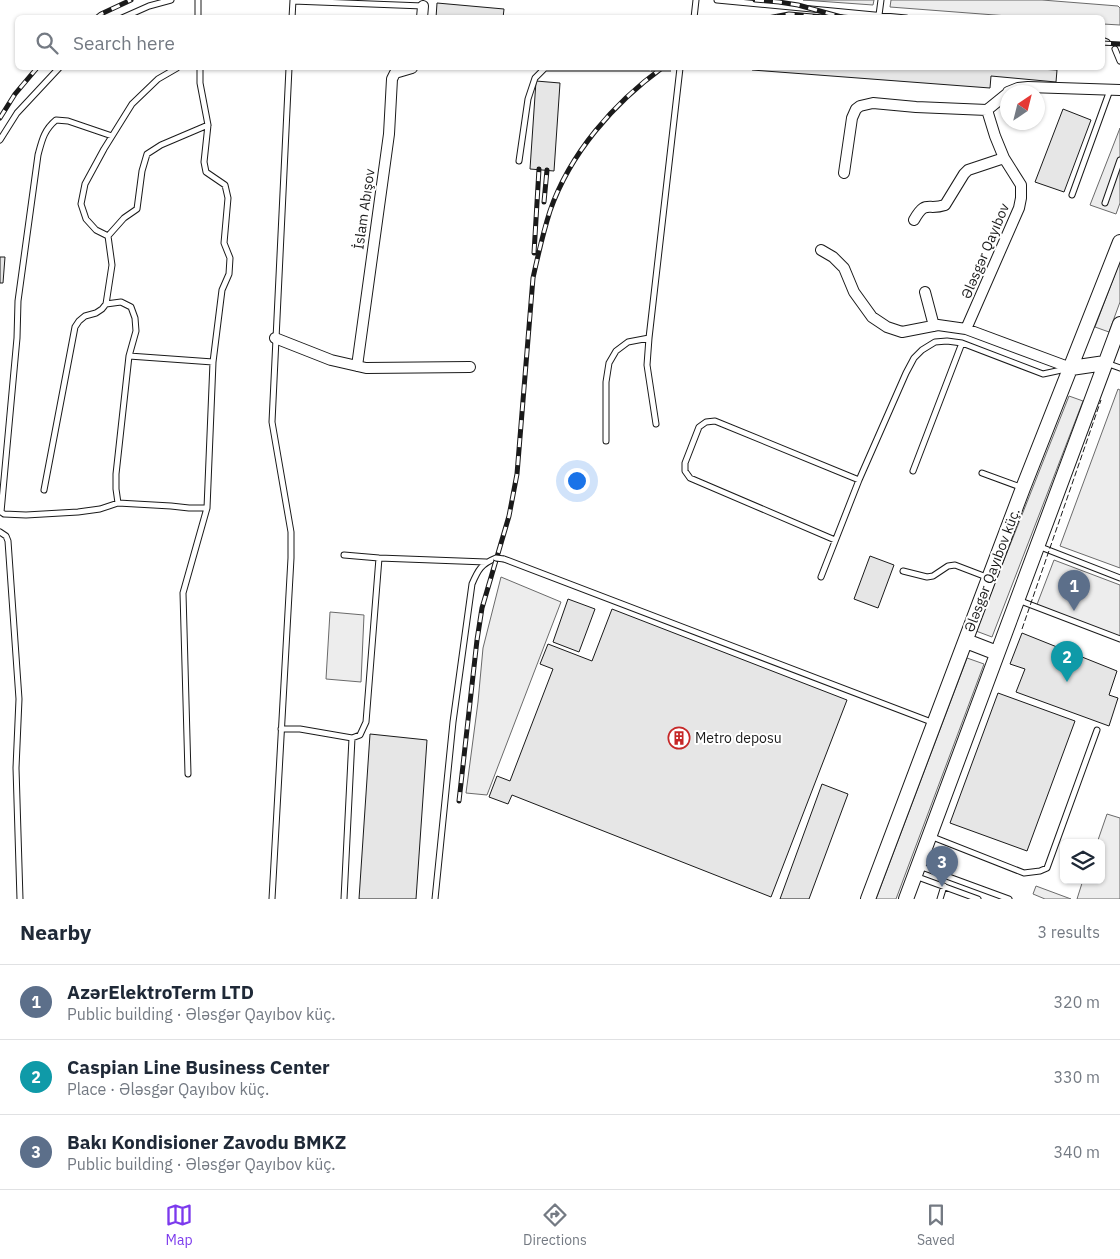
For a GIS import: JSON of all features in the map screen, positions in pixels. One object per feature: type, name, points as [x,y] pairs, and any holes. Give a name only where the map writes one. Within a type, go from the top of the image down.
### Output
[{"type":"main road","name":"Ələsgər Qayıbov küç.","points":[[868,899],[1023,488],[1120,242]]},
{"type":"main road","points":[[906,899],[1120,324]]},
{"type":"main road","points":[[1071,368],[1105,363]]},
{"type":"main road","points":[[966,641],[997,653]]},
{"type":"street","points":[[422,15],[423,6]]},
{"type":"street","name":"İslam Abışov","points":[[357,366],[388,134],[392,79],[395,73],[405,70]]},
{"type":"street","points":[[1045,88],[1115,90]]},
{"type":"street","points":[[844,173],[852,118],[856,108],[860,106],[873,103],[987,110],[1000,99]]},
{"type":"street","name":"Ələsgər Qayıbov","points":[[966,329],[1019,208],[1021,198],[1021,185],[1004,158],[987,110]]},
{"type":"street","points":[[914,220],[924,207],[940,207],[945,205],[968,170],[1004,158]]},
{"type":"street","points":[[820,250],[833,257],[844,268],[854,292],[872,316],[887,327],[902,332],[934,326],[966,329],[1071,368]]},
{"type":"street","points":[[925,292],[934,326]]},
{"type":"street","points":[[276,338],[330,360],[366,368],[470,367]]},
{"type":"lane","points":[[129,15],[149,6],[171,0]]},
{"type":"lane","points":[[198,0],[198,15]]},
{"type":"lane","points":[[292,15],[293,0],[423,6]]},
{"type":"lane","points":[[694,15],[696,0]]},
{"type":"lane","points":[[717,0],[879,15],[881,0]]},
{"type":"lane","points":[[1115,49],[1120,61]]},
{"type":"lane","points":[[0,140],[17,113],[57,70]]},
{"type":"lane","points":[[108,236],[96,230],[86,219],[81,204],[85,184],[132,104],[158,79],[174,70]]},
{"type":"lane","points":[[188,774],[183,593],[207,508],[212,362],[222,290],[229,274],[230,258],[224,243],[228,198],[224,185],[206,172],[204,162],[208,125],[200,83],[200,70]]},
{"type":"lane","points":[[272,899],[291,558],[291,532],[272,422],[289,70]]},
{"type":"lane","points":[[519,161],[528,98],[535,78],[543,70]]},
{"type":"lane","points":[[656,424],[647,365],[680,70]]},
{"type":"lane","points":[[1072,194],[1115,90]]},
{"type":"lane","points":[[112,136],[68,121],[56,120],[48,126],[38,155],[18,301],[17,338],[1,512],[4,514],[26,515],[78,512],[100,509],[118,503],[207,508]]},
{"type":"lane","points":[[44,490],[75,327],[85,316],[102,309],[106,304],[112,265],[108,236],[124,218],[137,208],[142,171],[147,154],[161,145],[208,125]]},
{"type":"lane","points":[[1105,203],[1120,160]]},
{"type":"lane","points":[[106,304],[121,302],[131,307],[135,318],[136,331],[129,356],[116,474],[118,503]]},
{"type":"lane","points":[[606,441],[606,382],[609,363],[616,351],[628,342],[649,338]]},
{"type":"lane","points":[[821,577],[859,480],[906,374],[914,358],[922,350],[935,342],[946,341],[962,344],[1042,374],[1071,368]]},
{"type":"lane","points":[[913,471],[962,344]]},
{"type":"lane","points":[[129,356],[212,362]]},
{"type":"lane","points":[[1105,363],[1120,368]]},
{"type":"lane","points":[[835,540],[690,478],[685,471],[685,463],[699,427],[706,422],[715,421],[859,480]]},
{"type":"lane","points":[[982,473],[1023,488]]},
{"type":"lane","points":[[0,532],[6,536],[8,541],[19,700],[16,768],[20,899]]},
{"type":"lane","points":[[1037,546],[1120,578]]},
{"type":"lane","points":[[344,556],[486,562]]},
{"type":"lane","points":[[281,729],[300,729],[352,738],[360,735],[366,722],[379,558]]},
{"type":"lane","points":[[435,899],[453,722],[472,584],[479,569],[486,562],[496,558],[504,559],[934,723]]},
{"type":"lane","points":[[904,570],[927,577],[933,576],[948,566],[954,565],[990,578]]},
{"type":"lane","points":[[1017,600],[1120,639]]},
{"type":"lane","points":[[930,836],[1024,872],[1040,871],[1047,868],[1097,730]]},
{"type":"lane","points":[[344,899],[352,738]]},
{"type":"lane","points":[[916,871],[944,886],[978,899]]},
{"type":"lane","points":[[916,871],[1009,899]]},
{"type":"lane","points":[[940,899],[944,886]]},
{"type":"shaded area","points":[[803,0],[874,0],[873,5]]},
{"type":"shaded area","points":[[891,0],[1042,0],[1118,6],[1120,8],[1120,25],[1105,24],[1105,15],[995,15],[890,7]]},
{"type":"shaded area","points":[[1120,128],[1120,203],[1116,214],[1090,205]]},
{"type":"shaded area","points":[[1120,261],[1120,302],[1109,332],[1095,327]]},
{"type":"shaded area","points":[[1118,389],[1120,390],[1120,568],[1060,546]]},
{"type":"shaded area","points":[[1069,396],[1083,401],[992,637],[976,631]]},
{"type":"shaded area","points":[[1054,560],[1120,585],[1120,639],[1036,607]]},
{"type":"shaded area","points":[[501,577],[561,602],[487,795],[466,793],[483,648]]},
{"type":"shaded area","points":[[330,612],[364,615],[361,682],[326,679]]},
{"type":"shaded area","points":[[967,658],[984,664],[896,899],[876,899]]},
{"type":"shaded area","points":[[1107,814],[1120,818],[1120,899],[1077,899],[1082,884],[1105,884],[1105,839],[1098,839]]},
{"type":"shaded area","points":[[1036,886],[1071,899],[1045,899],[1033,894]]},
{"type":"building","points":[[437,3],[504,9],[503,15],[436,15]]},
{"type":"building","points":[[752,70],[1057,70],[1056,82],[991,76],[990,88]]},
{"type":"building","points":[[536,81],[560,83],[554,171],[530,169]]},
{"type":"building","points":[[1063,109],[1091,120],[1064,192],[1035,182]]},
{"type":"building","points":[[0,257],[5,257],[3,283],[0,283]]},
{"type":"building","points":[[870,556],[894,565],[878,608],[854,599]]},
{"type":"building","points":[[568,599],[595,609],[579,652],[553,642]]},
{"type":"building","name":"Metro deposu","points":[[612,609],[847,700],[771,897],[512,795],[508,804],[489,797],[497,776],[510,781],[553,669],[540,664],[548,644],[592,661]]},
{"type":"building","points":[[1022,633],[1117,671],[1109,695],[1118,698],[1109,726],[1016,692],[1025,669],[1010,664]]},
{"type":"building","points":[[998,693],[1075,721],[1027,851],[950,823]]},
{"type":"building","points":[[370,734],[427,740],[416,899],[359,899]]},
{"type":"building","points":[[822,784],[848,794],[809,899],[780,899]]},
{"type":"railway","points":[[100,15],[131,0]]},
{"type":"railway","points":[[755,0],[798,5],[834,15]]},
{"type":"railway","points":[[784,15],[801,15]]},
{"type":"railway","points":[[1105,43],[1120,44]]},
{"type":"railway","points":[[0,118],[15,94],[35,70]]},
{"type":"railway","points":[[459,801],[482,608],[509,516],[517,474],[533,278],[545,228],[559,190],[569,169],[582,149],[611,113],[659,70]]},
{"type":"railway","points":[[534,253],[539,169]]},
{"type":"railway","points":[[544,202],[547,170]]},
{"type":"fence","points":[[1022,629],[1101,400]]},
{"type":"place","name":"AzərElektroTerm LTD","points":[[1074,611]]},
{"type":"place","name":"Caspian Line Business Center","points":[[1067,682]]},
{"type":"place","name":"Metro deposu","points":[[679,738]]},
{"type":"place","name":"Bakı Kondisioner Zavodu BMKZ","points":[[942,887]]}]
